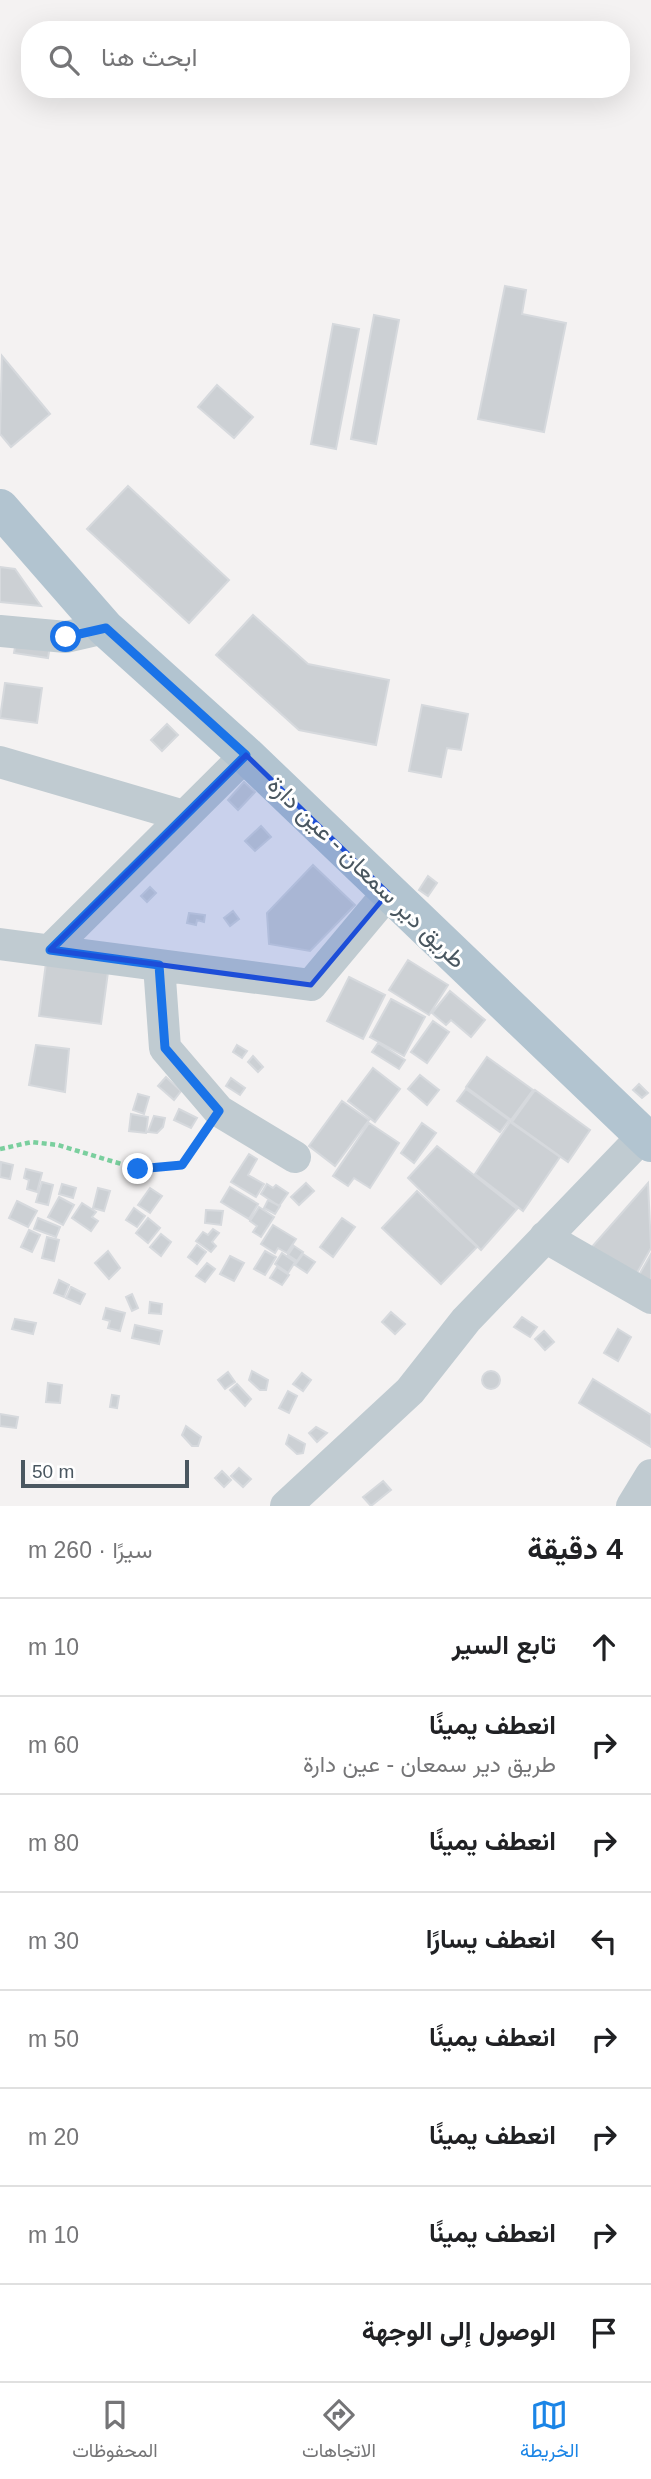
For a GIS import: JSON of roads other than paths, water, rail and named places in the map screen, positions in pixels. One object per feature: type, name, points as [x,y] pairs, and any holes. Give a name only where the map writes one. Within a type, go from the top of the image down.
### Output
[{"type":"main road","name":"طريق دير سمعان - عين دارة","points":[[0,508],[106,628],[246,755],[646,1140]]},
{"type":"street","points":[[0,631],[66,637],[106,628]]},
{"type":"street","points":[[50,950],[246,755]]},
{"type":"street","points":[[0,762],[184,816]]},
{"type":"street","points":[[0,944],[311,985],[388,893]]},
{"type":"street","points":[[159,965],[165,1048],[219,1111],[295,1157]]},
{"type":"street","points":[[286,1506],[410,1391],[466,1320],[545,1237],[646,1140]]},
{"type":"street","points":[[545,1237],[651,1298]]},
{"type":"street","points":[[632,1506],[651,1475]]}]
